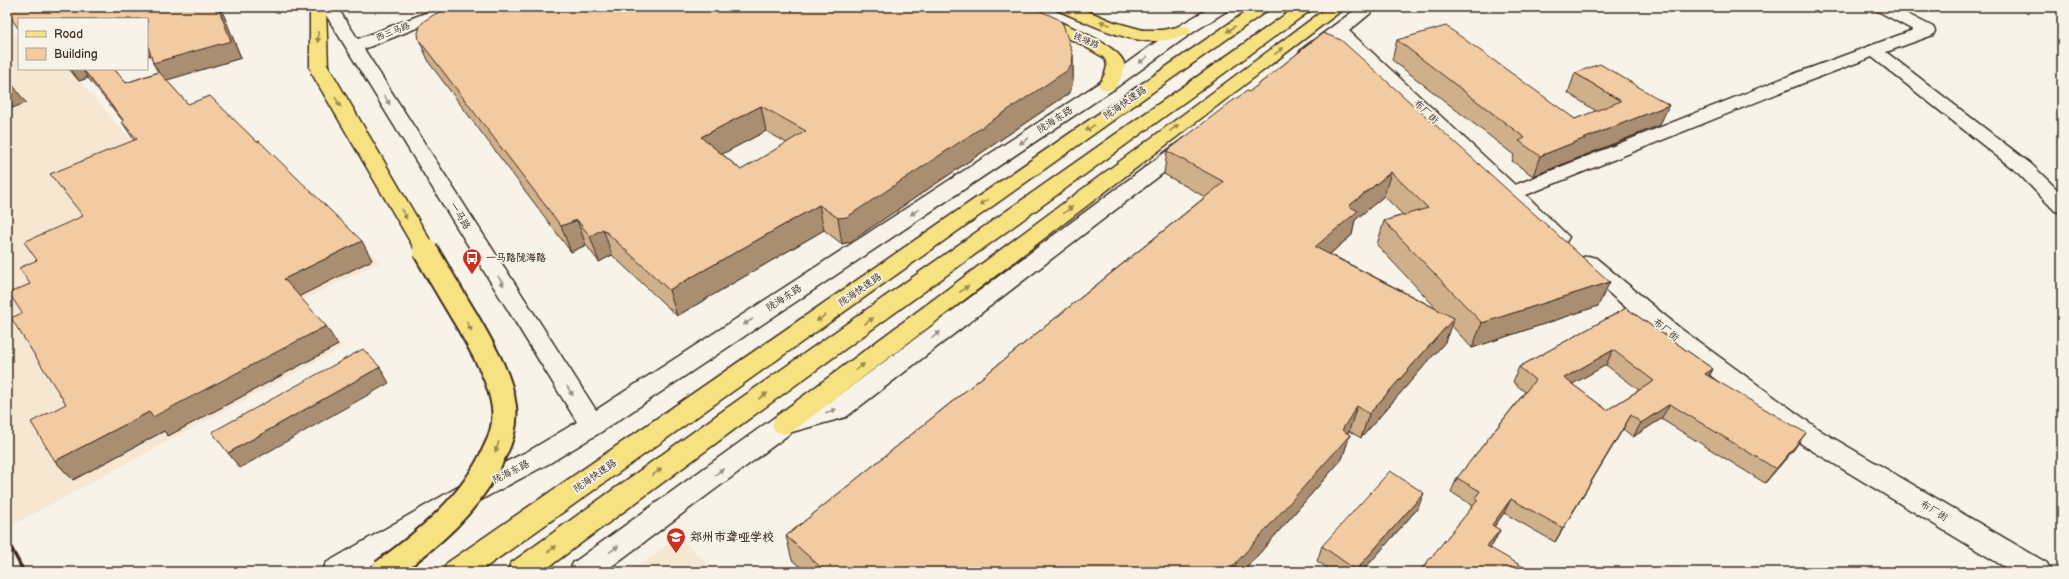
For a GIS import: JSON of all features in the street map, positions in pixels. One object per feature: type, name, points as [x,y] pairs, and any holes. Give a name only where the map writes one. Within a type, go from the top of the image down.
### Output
[{"type":"main road","points":[[318,7],[319,68],[488,358],[499,386],[505,413],[502,436],[495,454],[479,483],[460,506],[412,551],[383,572]]},
{"type":"main road","name":"钱塘路","points":[[1005,7],[1094,44],[1110,53],[1114,58],[1116,68],[1108,85]]},
{"type":"main road","points":[[1063,7],[1129,32],[1142,35],[1156,36],[1183,31]]},
{"type":"main road","name":"陇海快速路","points":[[457,572],[1264,7]]},
{"type":"main road","points":[[521,572],[733,417],[1307,7]]},
{"type":"main road","points":[[784,424],[1143,152],[1338,7]]},
{"type":"street","name":"一马路","points":[[329,7],[592,425]]},
{"type":"street","name":"西三马路","points":[[354,47],[456,7]]},
{"type":"street","name":"陇海东路","points":[[336,572],[472,492],[541,456],[592,425],[1108,85],[1183,31],[1222,7]]},
{"type":"street","points":[[1236,108],[1370,7]]},
{"type":"street","points":[[1513,193],[1927,30],[1882,7]]},
{"type":"street","name":"布厂街","points":[[1338,30],[1556,235],[1625,296],[1726,376],[1812,438],[2037,572]]},
{"type":"street","points":[[1873,50],[2024,168],[2062,206]]},
{"type":"street","points":[[583,572],[784,424],[837,410],[1204,132]]},
{"type":"shaded area","points":[[7,25],[18,37],[18,70],[70,70],[130,139],[219,103],[380,262],[302,301],[343,347],[7,528]]},
{"type":"shaded area","name":"郑州市聋哑学校","points":[[679,536],[715,572],[631,572]]},
{"type":"building","points":[[7,7],[218,7],[231,41],[153,63],[148,46],[148,18],[18,18],[18,28],[7,12]]},
{"type":"building","points":[[454,7],[1032,7],[1058,19],[1063,24],[1073,55],[1072,64],[1068,70],[847,217],[838,218],[819,205],[669,290],[603,229],[590,236],[577,220],[561,226],[419,40],[418,33],[420,26],[424,21],[435,14]],"holes":[[[761,106],[806,131],[741,170],[701,137]]]},
{"type":"building","points":[[1446,26],[1575,119],[1621,101],[1575,73],[1600,64],[1669,105],[1540,156],[1519,141],[1525,138],[1397,40]]},
{"type":"building","points":[[1323,33],[1341,40],[1610,282],[1482,323],[1384,221],[1428,208],[1391,172],[1349,206],[1358,211],[1315,247],[1454,318],[1369,414],[1357,406],[1342,430],[1350,435],[1228,572],[826,572],[786,536],[1224,182],[1167,151],[1231,102],[1247,91],[1249,92]]},
{"type":"building","points":[[84,70],[115,70],[126,83],[159,72],[188,104],[210,96],[257,142],[259,141],[362,241],[284,279],[326,326],[153,417],[149,412],[55,461],[31,422],[66,404],[11,318],[22,313],[9,293],[30,284],[19,268],[37,260],[24,242],[83,216],[50,174],[137,139],[122,122],[124,121]]},
{"type":"building","points":[[7,78],[12,84],[7,85]]},
{"type":"building","points":[[1626,308],[1713,369],[1705,374],[1806,433],[1776,469],[1670,404],[1641,423],[1631,415],[1563,528],[1511,499],[1492,525],[1500,530],[1487,546],[1532,572],[1419,572],[1478,500],[1475,498],[1480,491],[1457,478],[1535,380],[1519,367]],"holes":[[[1613,350],[1654,381],[1607,410],[1564,378]]]},
{"type":"building","points":[[363,349],[380,367],[228,453],[212,432]]},
{"type":"building","points":[[1390,471],[1424,493],[1356,570],[1322,546]]},
{"type":"railway","points":[[7,540],[24,572]]},
{"type":"place","name":"一马路陇海路","points":[[472,275]]},
{"type":"place","name":"郑州市聋哑学校","points":[[676,554]]}]
